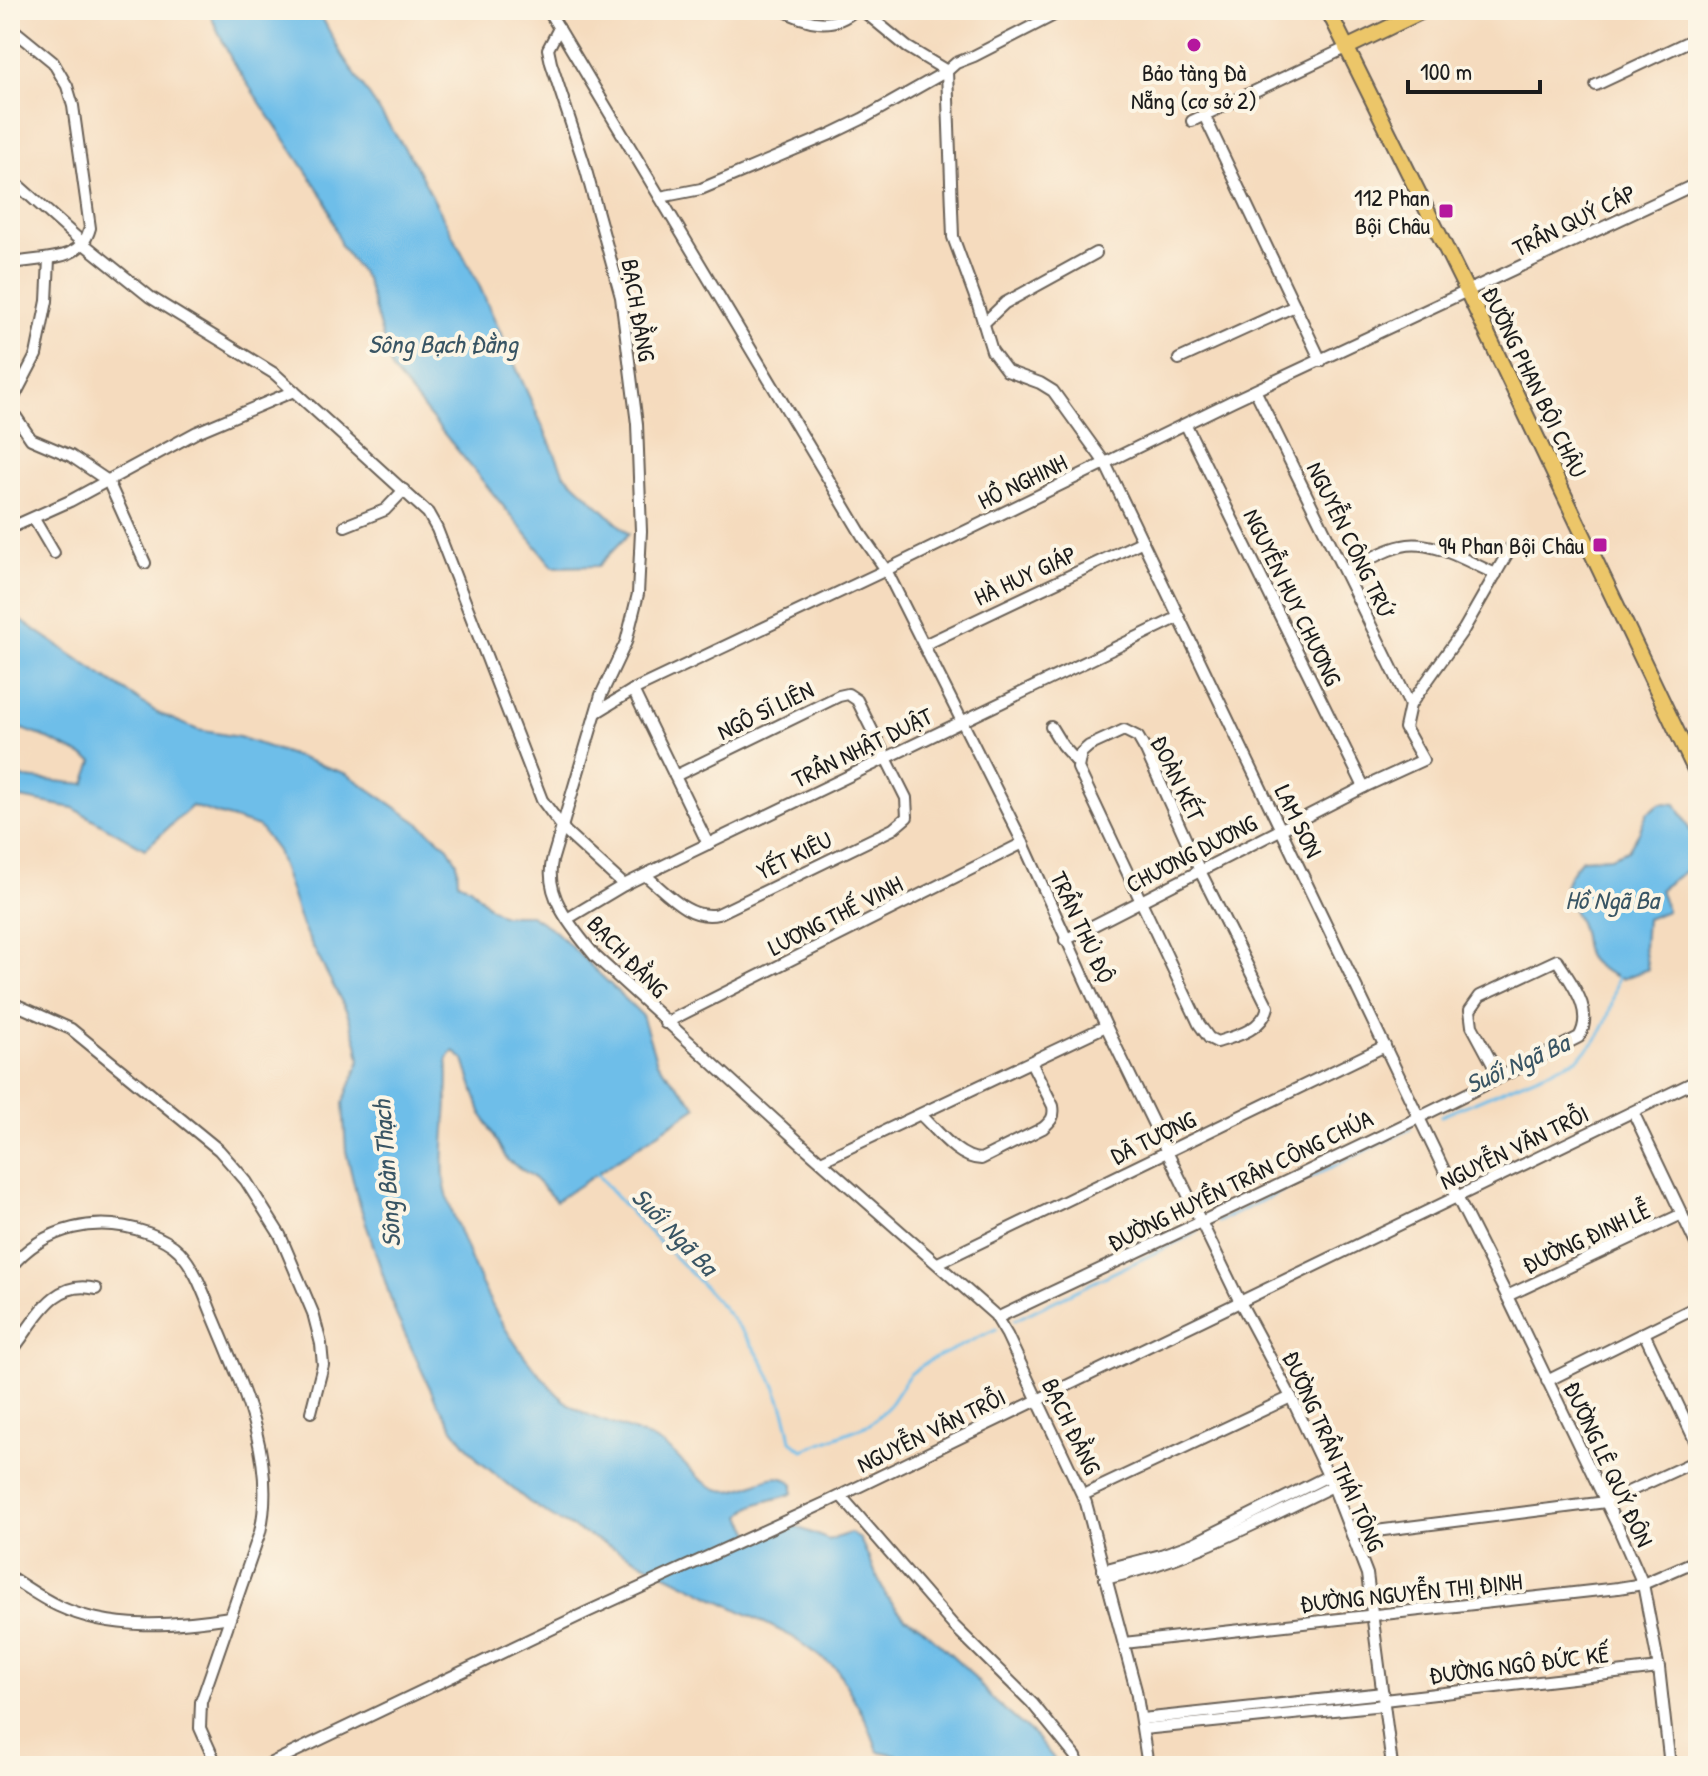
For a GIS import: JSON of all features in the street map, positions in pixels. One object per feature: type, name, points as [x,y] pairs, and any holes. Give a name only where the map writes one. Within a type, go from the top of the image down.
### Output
[{"type":"main road","name":"ĐƯỜNG PHAN BỘI CHÂU","points":[[1328,10],[1468,293],[1698,776]]},
{"type":"main road","points":[[1346,48],[1425,10]]},
{"type":"street","name":"TRẦN THỦ ĐỘ","points":[[548,10],[863,537],[886,570],[1023,843],[1065,940],[1240,1302]]},
{"type":"street","points":[[783,10],[820,23],[845,19],[855,10]]},
{"type":"street","points":[[862,10],[907,47],[947,71]]},
{"type":"street","points":[[660,197],[701,189],[831,134],[947,71],[956,63],[1054,15]]},
{"type":"street","points":[[10,27],[53,62],[70,94],[89,222],[84,244],[66,256],[10,264]]},
{"type":"street","name":"BẠCH ĐẰNG","points":[[559,28],[548,49],[551,63],[584,163],[621,297],[637,424],[641,531],[638,594],[626,642],[606,680],[549,876],[553,891],[567,919],[595,956],[665,1023],[997,1318],[1083,1495],[1124,1643],[1148,1766]]},
{"type":"street","points":[[1596,85],[1698,37]]},
{"type":"street","points":[[1192,121],[1346,48]]},
{"type":"street","name":"LAM SƠN","points":[[947,71],[953,237],[992,351],[1002,367],[1014,375],[1040,383],[1053,391],[1105,463],[1457,1197]]},
{"type":"street","points":[[1204,115],[1321,361]]},
{"type":"street","points":[[10,178],[150,297],[275,374],[428,513],[437,529],[542,800],[563,829],[624,885]]},
{"type":"street","name":"TRẦN QUÝ CÁP","points":[[1468,293],[1698,183]]},
{"type":"street","points":[[984,323],[1005,303],[1096,253]]},
{"type":"street","points":[[49,259],[47,301],[36,355],[13,399],[12,411],[31,439],[71,456],[108,481],[145,563]]},
{"type":"street","name":"HỒ NGHINH","points":[[597,712],[633,690],[1468,293]]},
{"type":"street","points":[[1179,359],[1295,306]]},
{"type":"street","points":[[10,528],[34,519],[197,432],[294,391]]},
{"type":"street","name":"NGUYỄN CÔNG TRỨ","points":[[1256,392],[1410,705]]},
{"type":"street","name":"NGUYỄN HUY CHƯƠNG","points":[[1186,425],[1364,787]]},
{"type":"street","points":[[345,526],[385,510],[404,490]]},
{"type":"street","points":[[34,519],[54,553]]},
{"type":"street","name":"HÀ HUY GIÁP","points":[[924,645],[1143,541]]},
{"type":"street","points":[[1345,572],[1398,547],[1420,545],[1432,547],[1496,574]]},
{"type":"street","points":[[1410,705],[1464,629],[1511,547]]},
{"type":"street","name":"TRẦN NHẬT DUẬT","points":[[567,919],[624,885],[1179,617]]},
{"type":"street","points":[[633,690],[708,844]]},
{"type":"street","name":"NGÔ SĨ LIÊN","points":[[675,776],[848,694],[857,700],[886,758]]},
{"type":"street","name":"CHƯƠNG DƯƠNG","points":[[1065,940],[1423,760],[1405,728],[1410,705]]},
{"type":"street","points":[[1051,727],[1078,763]]},
{"type":"street","name":"ĐOÀN KẾT","points":[[1124,730],[1138,737],[1268,1007],[1258,1026],[1217,1042],[1209,1038],[1199,1024],[1078,763],[1081,753],[1089,746],[1114,733],[1124,730]]},
{"type":"street","name":"YẾT KIÊU","points":[[645,875],[693,914],[706,917],[758,895],[901,824],[907,817],[906,798],[886,758]]},
{"type":"street","name":"LƯƠNG THẾ VINH","points":[[665,1023],[1023,843]]},
{"type":"street","name":"ĐƯỜNG HUYỀN TRÂN CÔNG CHÚA","points":[[997,1318],[1201,1222],[1579,1037],[1585,1028],[1585,1013],[1557,960],[1480,996],[1470,1010],[1472,1026],[1499,1076]]},
{"type":"street","points":[[10,1002],[71,1029],[210,1142],[246,1181],[280,1235],[313,1313],[323,1365],[311,1412]]},
{"type":"street","points":[[821,1161],[1106,1026]]},
{"type":"street","name":"DÃ TƯỢNG","points":[[938,1263],[1385,1046]]},
{"type":"street","points":[[921,1115],[962,1154],[981,1159],[1051,1121],[1053,1106],[1031,1062]]},
{"type":"street","name":"NGUYỄN VĂN TRỖI","points":[[265,1766],[585,1613],[841,1496],[1698,1080]]},
{"type":"street","points":[[1633,1112],[1698,1248]]},
{"type":"street","name":"ĐƯỜNG LÊ QUÝ ĐÔN","points":[[1457,1197],[1643,1584],[1659,1668],[1670,1766]]},
{"type":"street","name":"ĐƯỜNG ĐINH LỄ","points":[[1507,1296],[1682,1214]]},
{"type":"street","points":[[10,1268],[42,1240],[75,1227],[100,1223],[128,1227],[160,1238],[175,1247],[189,1264],[245,1393],[262,1468],[265,1506],[203,1691],[199,1714],[202,1734],[217,1766]]},
{"type":"street","points":[[10,1353],[52,1299],[76,1286],[96,1289]]},
{"type":"street","name":"ĐƯỜNG TRẦN THÁI TÔNG","points":[[1240,1302],[1291,1397],[1330,1481],[1367,1574],[1392,1766]]},
{"type":"street","points":[[1547,1381],[1698,1306]]},
{"type":"street","points":[[1644,1333],[1698,1447]]},
{"type":"street","points":[[1083,1495],[1291,1397]]},
{"type":"street","points":[[1352,1534],[1606,1502],[1698,1460]]},
{"type":"street","points":[[1104,1575],[1139,1572],[1196,1552],[1330,1481]]},
{"type":"street","points":[[841,1496],[953,1625],[1032,1703],[1076,1757],[1079,1766]]},
{"type":"street","name":"ĐƯỜNG NGUYỄN THỊ ĐỊNH","points":[[1124,1643],[1643,1584],[1698,1560]]},
{"type":"street","points":[[10,1577],[60,1607],[101,1619],[166,1625],[230,1617]]},
{"type":"street","name":"ĐƯỜNG NGÔ ĐỨC KẾ","points":[[1142,1724],[1659,1668]]},
{"type":"water","name":"Sông Bạch Đằng","points":[[208,10],[318,10],[342,55],[415,164],[479,285],[564,474],[629,534],[598,566],[553,567],[392,370],[366,279],[341,246],[325,199],[232,61]]},
{"type":"water","name":"Sông Bàn Thạch","points":[[10,613],[158,713],[198,730],[239,737],[347,774],[448,847],[457,862],[458,882],[470,887],[501,915],[530,915],[554,930],[642,1015],[657,1063],[697,1107],[556,1201],[532,1176],[507,1160],[481,1112],[464,1060],[454,1051],[447,1058],[445,1186],[470,1257],[496,1312],[529,1362],[558,1396],[580,1411],[663,1445],[703,1481],[721,1490],[744,1488],[775,1477],[793,1484],[793,1493],[752,1506],[742,1516],[755,1541],[795,1526],[829,1540],[850,1533],[860,1539],[886,1596],[905,1618],[919,1625],[968,1670],[991,1698],[1036,1737],[1060,1766],[905,1766],[897,1755],[878,1751],[867,1722],[837,1669],[791,1636],[559,1521],[529,1502],[479,1461],[454,1430],[435,1399],[396,1315],[356,1193],[346,1151],[343,1103],[360,1060],[357,1043],[347,1012],[302,926],[277,851],[259,827],[192,806],[145,849],[73,808],[10,796],[10,771],[25,778],[85,784],[93,761],[42,736],[10,725]]},
{"type":"water","name":"Hồ Ngã Ba","points":[[1661,803],[1676,804],[1698,845],[1698,862],[1660,889],[1667,911],[1646,919],[1644,947],[1648,969],[1622,979],[1607,973],[1589,959],[1566,885],[1582,859],[1611,857],[1628,850],[1647,813]]},
{"type":"waterway","name":"Suối Ngã Ba","points":[[1441,1116],[1577,1059],[1595,1041],[1606,1021],[1618,974]]},
{"type":"waterway","name":"Suối Ngã Ba","points":[[1218,1222],[1410,1129]]},
{"type":"waterway","name":"Suối Ngã Ba","points":[[595,1171],[739,1327],[762,1362],[780,1399],[791,1441],[803,1450],[870,1424],[888,1407],[909,1375],[925,1363],[996,1329]]},
{"type":"waterway","name":"Suối Ngã Ba","points":[[1015,1320],[1198,1232]]},
{"type":"place","name":"Bảo tàng Đà Nẵng (cơ sở 2)","points":[[1194,45]]},
{"type":"place","name":"112 Phan Bội Châu","points":[[1446,211]]},
{"type":"place","name":"94 Phan Bội Châu","points":[[1600,545]]}]
